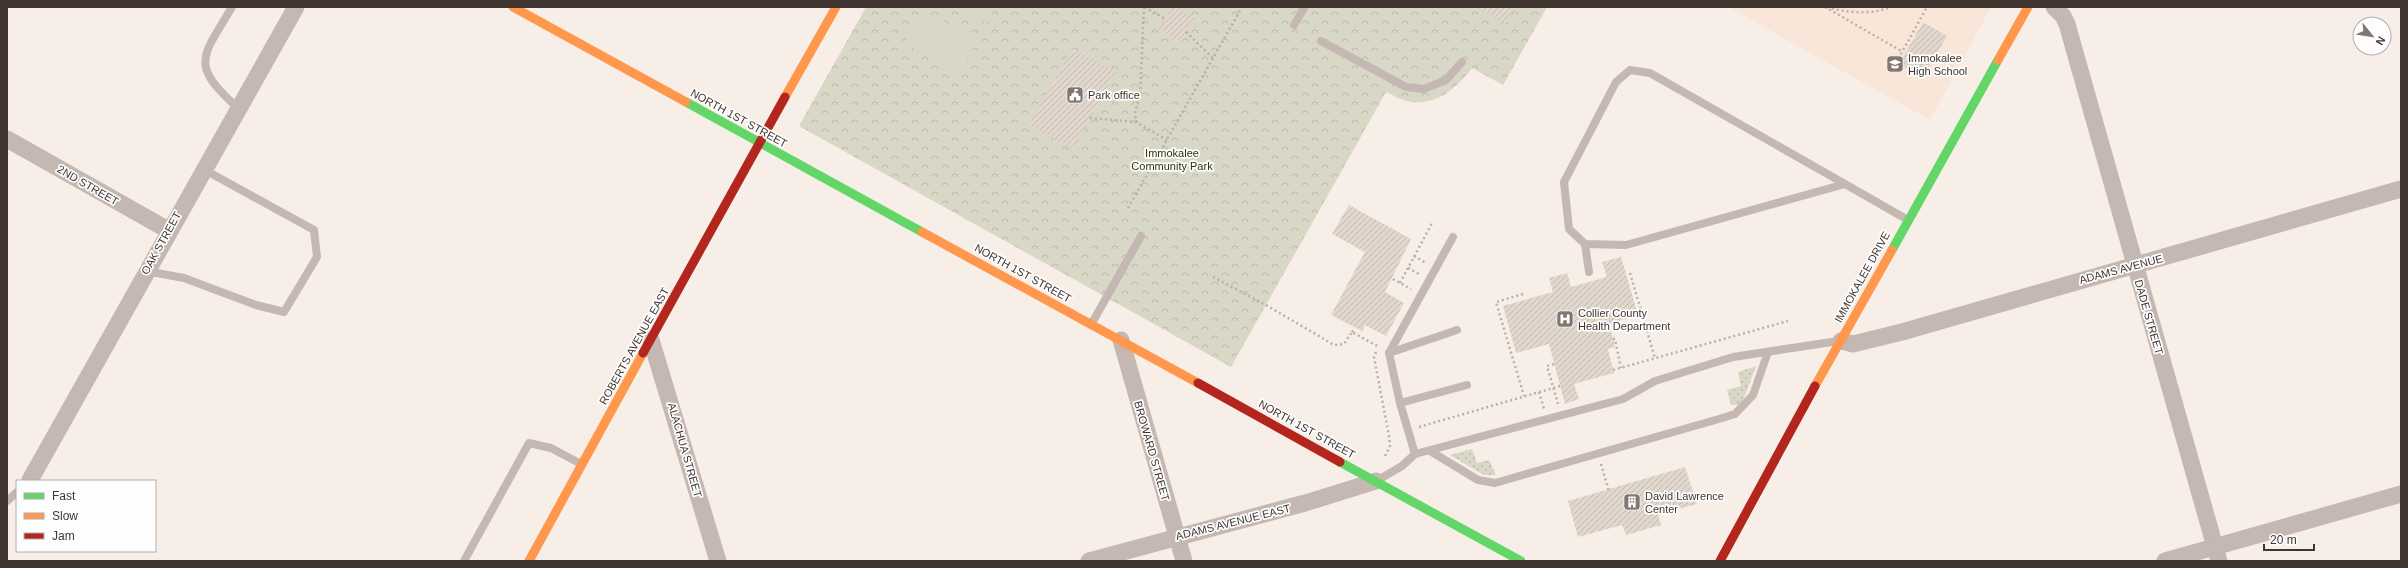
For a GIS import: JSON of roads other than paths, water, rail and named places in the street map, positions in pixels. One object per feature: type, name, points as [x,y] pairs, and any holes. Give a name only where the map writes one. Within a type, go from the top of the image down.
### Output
[{"type":"street","name":"OAK STREET","points":[[29,480],[168,230],[296,7]]},
{"type":"street","name":"NORTH 1ST STREET","points":[[513,7],[1521,561]]},
{"type":"street","name":"ROBERTS AVENUE EAST","points":[[530,561],[759,143],[836,7]]},
{"type":"street","name":"IMMOKALEE DRIVE","points":[[1720,561],[1908,220],[2028,7]]},
{"type":"street","name":"DADE STREET","points":[[2054,7],[2063,16],[2067,24],[2217,554]]},
{"type":"street","name":"2ND STREET","points":[[7,139],[168,230]]},
{"type":"street","name":"ADAMS AVENUE","points":[[1841,341],[1853,344],[1902,332],[2401,189]]},
{"type":"street","name":"ALACHUA STREET","points":[[651,340],[718,561]]},
{"type":"street","name":"BROWARD STREET","points":[[1121,340],[1184,561]]},
{"type":"street","name":"ADAMS AVENUE EAST","points":[[1089,561],[1177,536],[1305,503],[1376,481]]},
{"type":"street","points":[[2165,561],[2217,554],[2401,494]]},
{"type":"lane","points":[[232,7],[208,48],[205,60],[206,72],[215,87],[238,108]]},
{"type":"lane","points":[[1294,25],[1304,8],[1302,7]]},
{"type":"lane","points":[[1321,41],[1406,87],[1424,89],[1446,80],[1462,62]]},
{"type":"lane","points":[[1589,272],[1585,244],[1569,229],[1564,182],[1616,82],[1630,70],[1650,73],[1908,220]]},
{"type":"lane","points":[[146,271],[184,278],[256,305],[284,312],[317,257],[314,230],[204,168]]},
{"type":"lane","points":[[1585,244],[1626,245],[1845,184]]},
{"type":"lane","points":[[1092,324],[1141,236]]},
{"type":"lane","points":[[1415,454],[1400,403],[1389,353],[1453,237]]},
{"type":"lane","points":[[1389,353],[1457,330]]},
{"type":"lane","points":[[1376,481],[1402,466],[1415,454],[1623,398],[1655,381],[1733,357],[1841,341]]},
{"type":"lane","points":[[1430,451],[1478,480],[1495,483],[1719,419],[1735,414],[1753,395],[1768,352]]},
{"type":"lane","points":[[1400,403],[1467,385]]},
{"type":"lane","points":[[464,561],[529,443],[551,448],[583,464]]},
{"type":"lane","points":[[7,501],[16,493]]},
{"type":"place","name":"Immokalee High School","points":[[1895,64]]},
{"type":"place","name":"Park office","points":[[1075,95]]},
{"type":"place","name":"Collier County Health Department","points":[[1565,319]]},
{"type":"place","name":"David Lawrence Center","points":[[1632,502]]},
{"type":"park label","name":"Immokalee Community Park","points":[[1172,159]]}]
